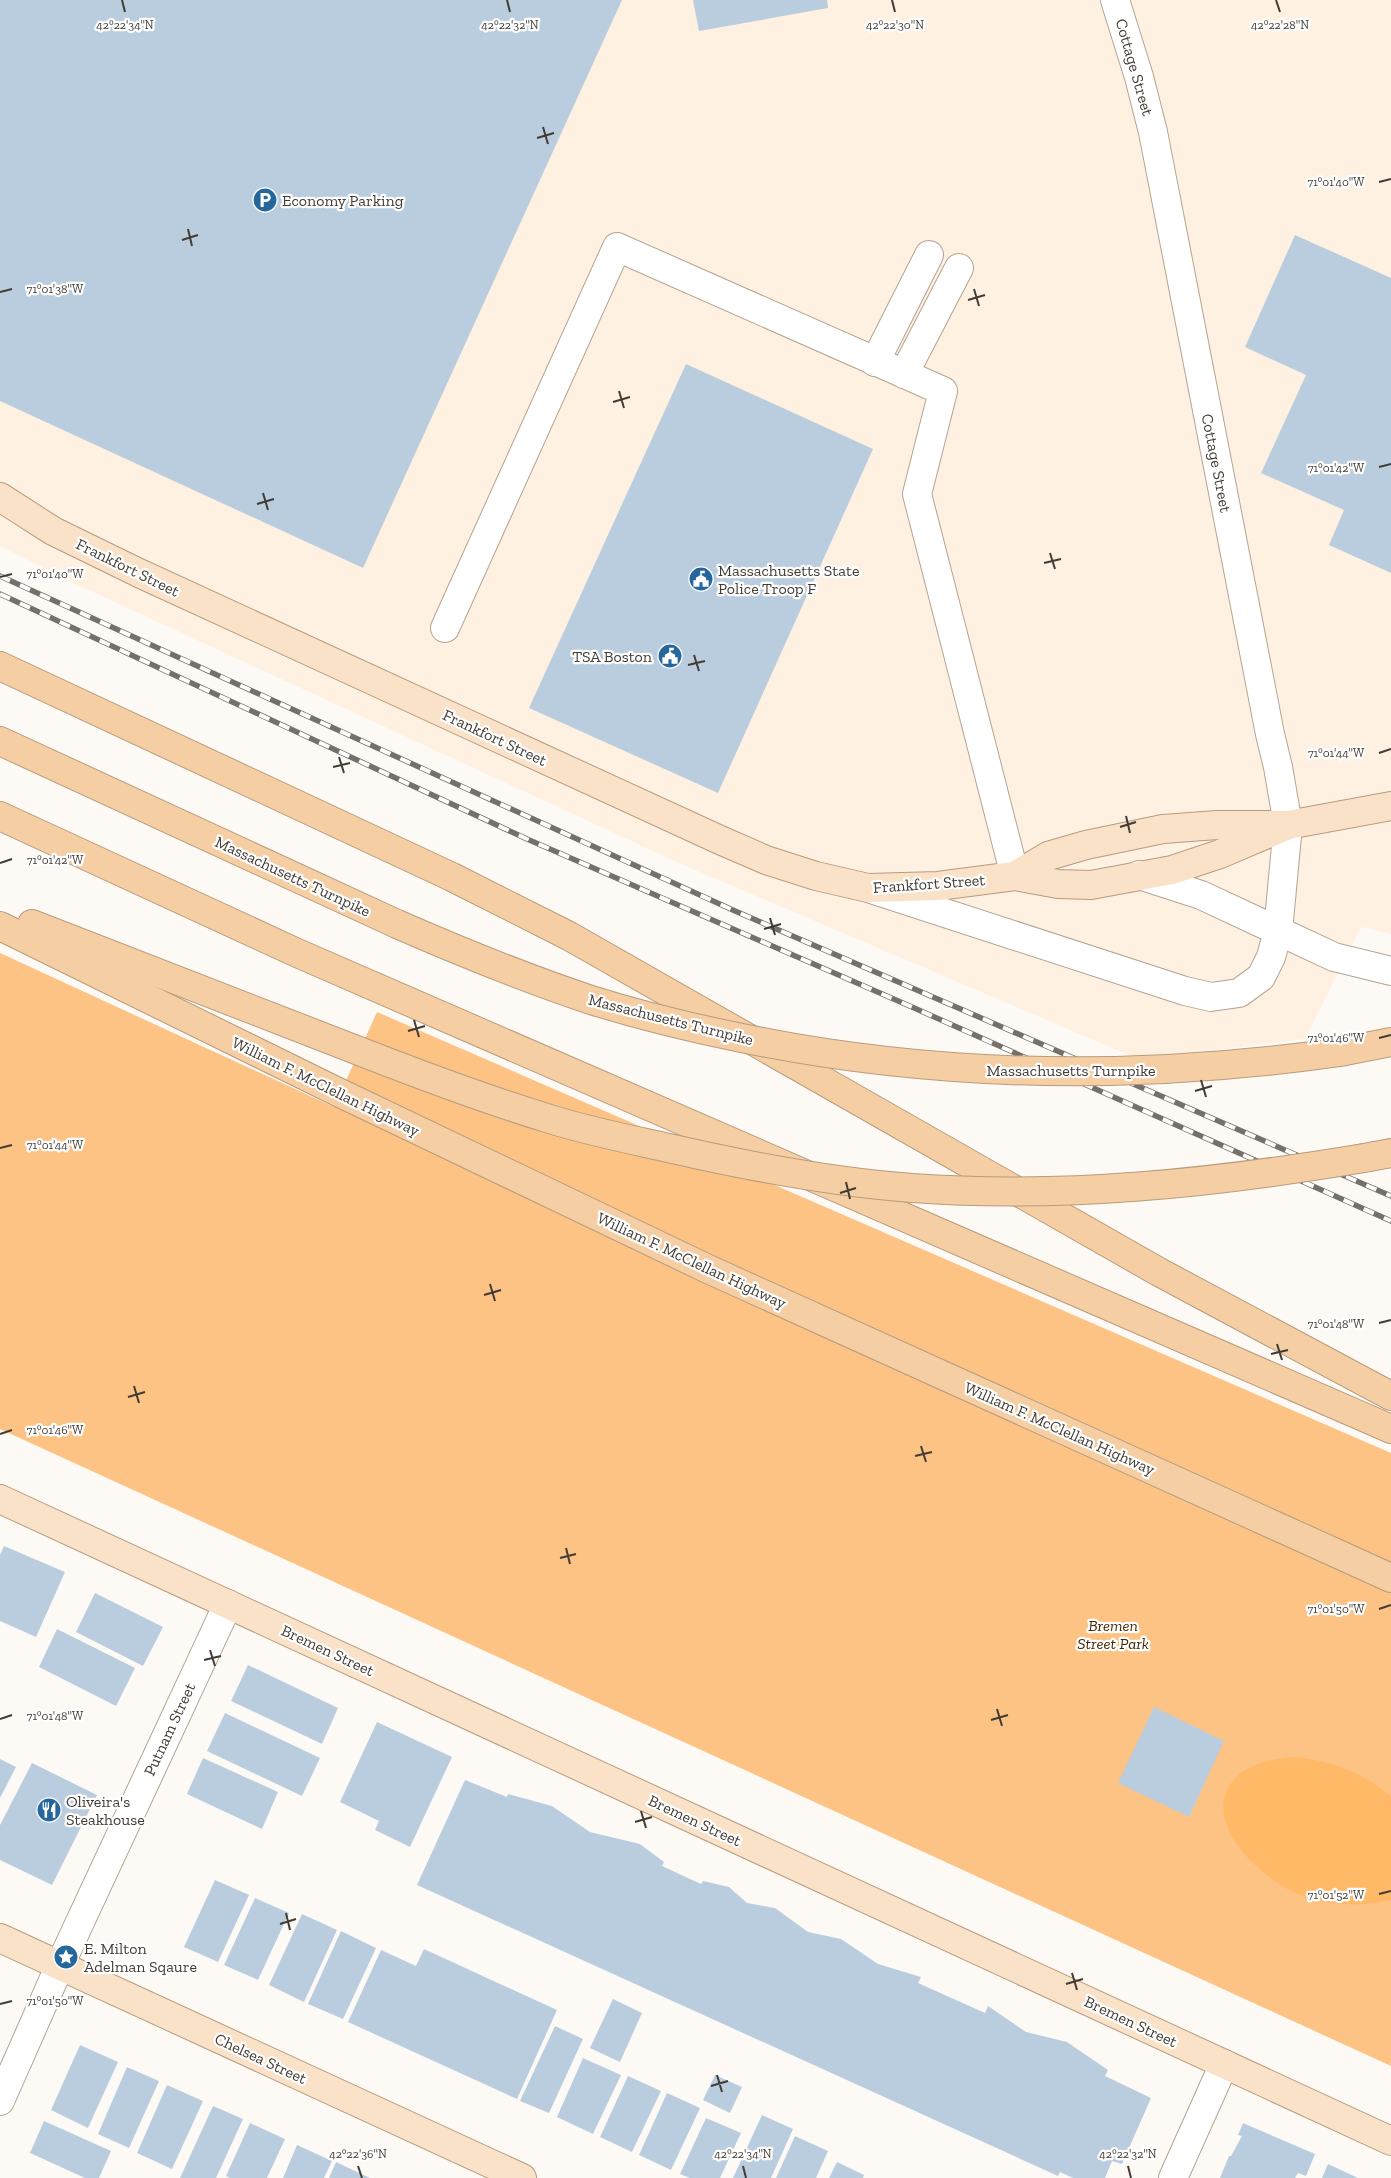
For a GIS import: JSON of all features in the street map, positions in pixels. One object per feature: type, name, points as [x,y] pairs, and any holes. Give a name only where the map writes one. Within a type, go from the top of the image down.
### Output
[{"type":"highway","points":[[0,666],[452,877],[569,936],[1159,1272],[1391,1396]]},
{"type":"highway","name":"Massachusetts Turnpike","points":[[0,741],[397,924],[494,966],[615,1007],[766,1043],[870,1060],[978,1070],[1083,1073],[1223,1067],[1340,1052],[1391,1042]]},
{"type":"highway","points":[[0,816],[304,956],[1391,1429]]},
{"type":"highway","points":[[0,912],[431,1079],[556,1121],[699,1155],[838,1180],[912,1188],[1052,1191],[1138,1187],[1217,1180],[1391,1153]]},
{"type":"highway","name":"William F. McClellan Highway","points":[[0,926],[340,1093],[708,1269],[1391,1578]]},
{"type":"highway","points":[[1340,1052],[1391,1052]]},
{"type":"highway","points":[[1364,1158],[1391,1159]]},
{"type":"main road","name":"Frankfort Street","points":[[0,497],[53,532],[139,573],[720,840],[766,860],[816,876],[868,888],[938,886],[1015,876],[1058,884],[1091,885],[1172,870],[1220,854],[1288,825]]},
{"type":"main road","points":[[1288,825],[1391,806]]},
{"type":"main road","name":"Frankfort Street","points":[[1015,876],[1048,856],[1086,844],[1163,829],[1288,825]]},
{"type":"main road","name":"Bremen Street","points":[[0,1499],[1391,2141]]},
{"type":"main road","name":"Chelsea Street","points":[[0,1938],[522,2178]]},
{"type":"street","name":"Cottage Street","points":[[868,888],[1160,983],[1212,997],[1239,993],[1261,977],[1271,957],[1278,931],[1288,825],[1152,132],[1139,77],[1115,0]]},
{"type":"street","points":[[445,628],[617,247],[943,392],[917,494],[1015,876]]},
{"type":"street","points":[[875,362],[929,255]]},
{"type":"street","points":[[904,374],[959,268]]},
{"type":"street","points":[[1139,875],[1202,895],[1334,957],[1391,971]]},
{"type":"street","name":"Putnam Street","points":[[0,2101],[60,1965],[228,1604]]},
{"type":"street","points":[[1173,2178],[1224,2064]]},
{"type":"shaded area","points":[[0,0],[1391,0],[1391,934],[1361,927],[1305,1039],[1138,1059],[681,864],[67,580],[0,546]]},
{"type":"shaded area","points":[[1295,1757],[1346,1769],[1368,1780],[1391,1796],[1391,1900],[1366,1904],[1342,1904],[1318,1900],[1290,1890],[1262,1871],[1243,1852],[1230,1833],[1224,1814],[1224,1797],[1232,1782],[1246,1770],[1267,1761]]},
{"type":"green space","name":"Bremen Street Park","points":[[0,953],[334,1107],[377,1012],[1391,1453],[1391,2066],[0,1429]]},
{"type":"building","name":"Economy Parking","points":[[0,0],[622,0],[363,568],[0,401]]},
{"type":"building","points":[[693,0],[827,0],[828,8],[699,31]]},
{"type":"building","points":[[1295,235],[1391,278],[1391,573],[1329,545],[1344,510],[1261,473],[1306,375],[1245,347]]},
{"type":"building","name":"Massachusetts State Police Troop F","points":[[686,364],[873,449],[718,793],[529,708]]},
{"type":"building","points":[[4,1546],[65,1572],[36,1637],[0,1621],[0,1555]]},
{"type":"building","points":[[95,1593],[163,1627],[143,1666],[76,1632]]},
{"type":"building","points":[[57,1629],[135,1668],[116,1706],[39,1667]]},
{"type":"building","points":[[248,1665],[338,1708],[322,1744],[231,1701]]},
{"type":"building","points":[[1154,1707],[1224,1741],[1189,1817],[1118,1783]]},
{"type":"building","points":[[225,1713],[320,1758],[302,1796],[207,1751]]},
{"type":"building","points":[[377,1722],[452,1757],[410,1847],[375,1830],[379,1821],[340,1802]]},
{"type":"building","points":[[203,1758],[278,1792],[262,1829],[187,1794]]},
{"type":"building","points":[[0,1759],[16,1767],[0,1798]]},
{"type":"building","name":"Oliveira's Steakhouse","points":[[32,1763],[97,1795],[52,1885],[0,1860],[0,1825]]},
{"type":"building","points":[[465,1780],[507,1797],[508,1794],[552,1806],[590,1832],[640,1844],[664,1862],[662,1866],[701,1884],[703,1881],[729,1887],[747,1903],[775,1908],[808,1932],[841,1939],[878,1964],[921,1977],[918,1983],[985,2013],[988,2006],[1026,2032],[1067,2042],[1108,2070],[1105,2076],[1151,2098],[1122,2164],[1112,2161],[1105,2178],[1073,2178],[1060,2172],[1058,2176],[417,1885]]},
{"type":"building","points":[[215,1880],[249,1895],[218,1962],[184,1947]]},
{"type":"building","points":[[255,1898],[289,1913],[258,1980],[224,1965]]},
{"type":"building","points":[[302,1914],[337,1930],[304,2002],[269,1985]]},
{"type":"building","points":[[341,1931],[376,1948],[343,2019],[308,2004]]},
{"type":"building","points":[[424,1949],[557,2010],[517,2099],[348,2022],[381,1950],[416,1966]]},
{"type":"building","points":[[613,1999],[642,2013],[620,2062],[590,2048]]},
{"type":"building","points":[[555,2026],[583,2039],[549,2113],[520,2101]]},
{"type":"building","points":[[80,2045],[118,2062],[88,2128],[51,2110]]},
{"type":"building","points":[[583,2058],[621,2075],[593,2134],[557,2117]]},
{"type":"building","points":[[127,2067],[159,2081],[129,2148],[98,2134]]},
{"type":"building","points":[[715,2075],[742,2087],[730,2113],[703,2100]]},
{"type":"building","points":[[628,2076],[661,2091],[632,2152],[600,2137]]},
{"type":"building","points":[[167,2085],[203,2101],[172,2169],[137,2153]]},
{"type":"building","points":[[667,2093],[700,2108],[671,2170],[639,2155]]},
{"type":"building","points":[[213,2106],[243,2119],[216,2178],[180,2178]]},
{"type":"building","points":[[762,2115],[793,2129],[771,2178],[733,2178]]},
{"type":"building","points":[[706,2118],[741,2133],[720,2178],[690,2178],[680,2174]]},
{"type":"building","points":[[44,2121],[111,2151],[99,2178],[85,2178],[30,2153]]},
{"type":"building","points":[[250,2123],[285,2139],[267,2178],[230,2178],[226,2176]]},
{"type":"building","points":[[1243,2123],[1315,2154],[1306,2176],[1298,2173],[1295,2178],[1220,2178],[1229,2156],[1231,2156],[1242,2136],[1238,2135]]},
{"type":"building","points":[[795,2136],[828,2151],[816,2178],[776,2178]]},
{"type":"building","points":[[297,2145],[332,2161],[324,2178],[283,2178]]},
{"type":"building","points":[[336,2162],[370,2178],[329,2178]]},
{"type":"building","points":[[837,2162],[864,2175],[863,2178],[829,2178]]},
{"type":"building","points":[[1328,2164],[1358,2178],[1322,2178]]},
{"type":"railway","points":[[0,576],[735,911],[1391,1196]]},
{"type":"railway","points":[[0,594],[527,839],[912,1007],[1391,1221]]},
{"type":"place","name":"Economy Parking","points":[[265,200]]},
{"type":"place","name":"Massachusetts State Police Troop F","points":[[701,579]]},
{"type":"place","name":"TSA Boston","points":[[670,656]]},
{"type":"place","name":"Oliveira's Steakhouse","points":[[49,1810]]},
{"type":"place","name":"E. Milton Adelman Sqaure","points":[[66,1957]]}]
